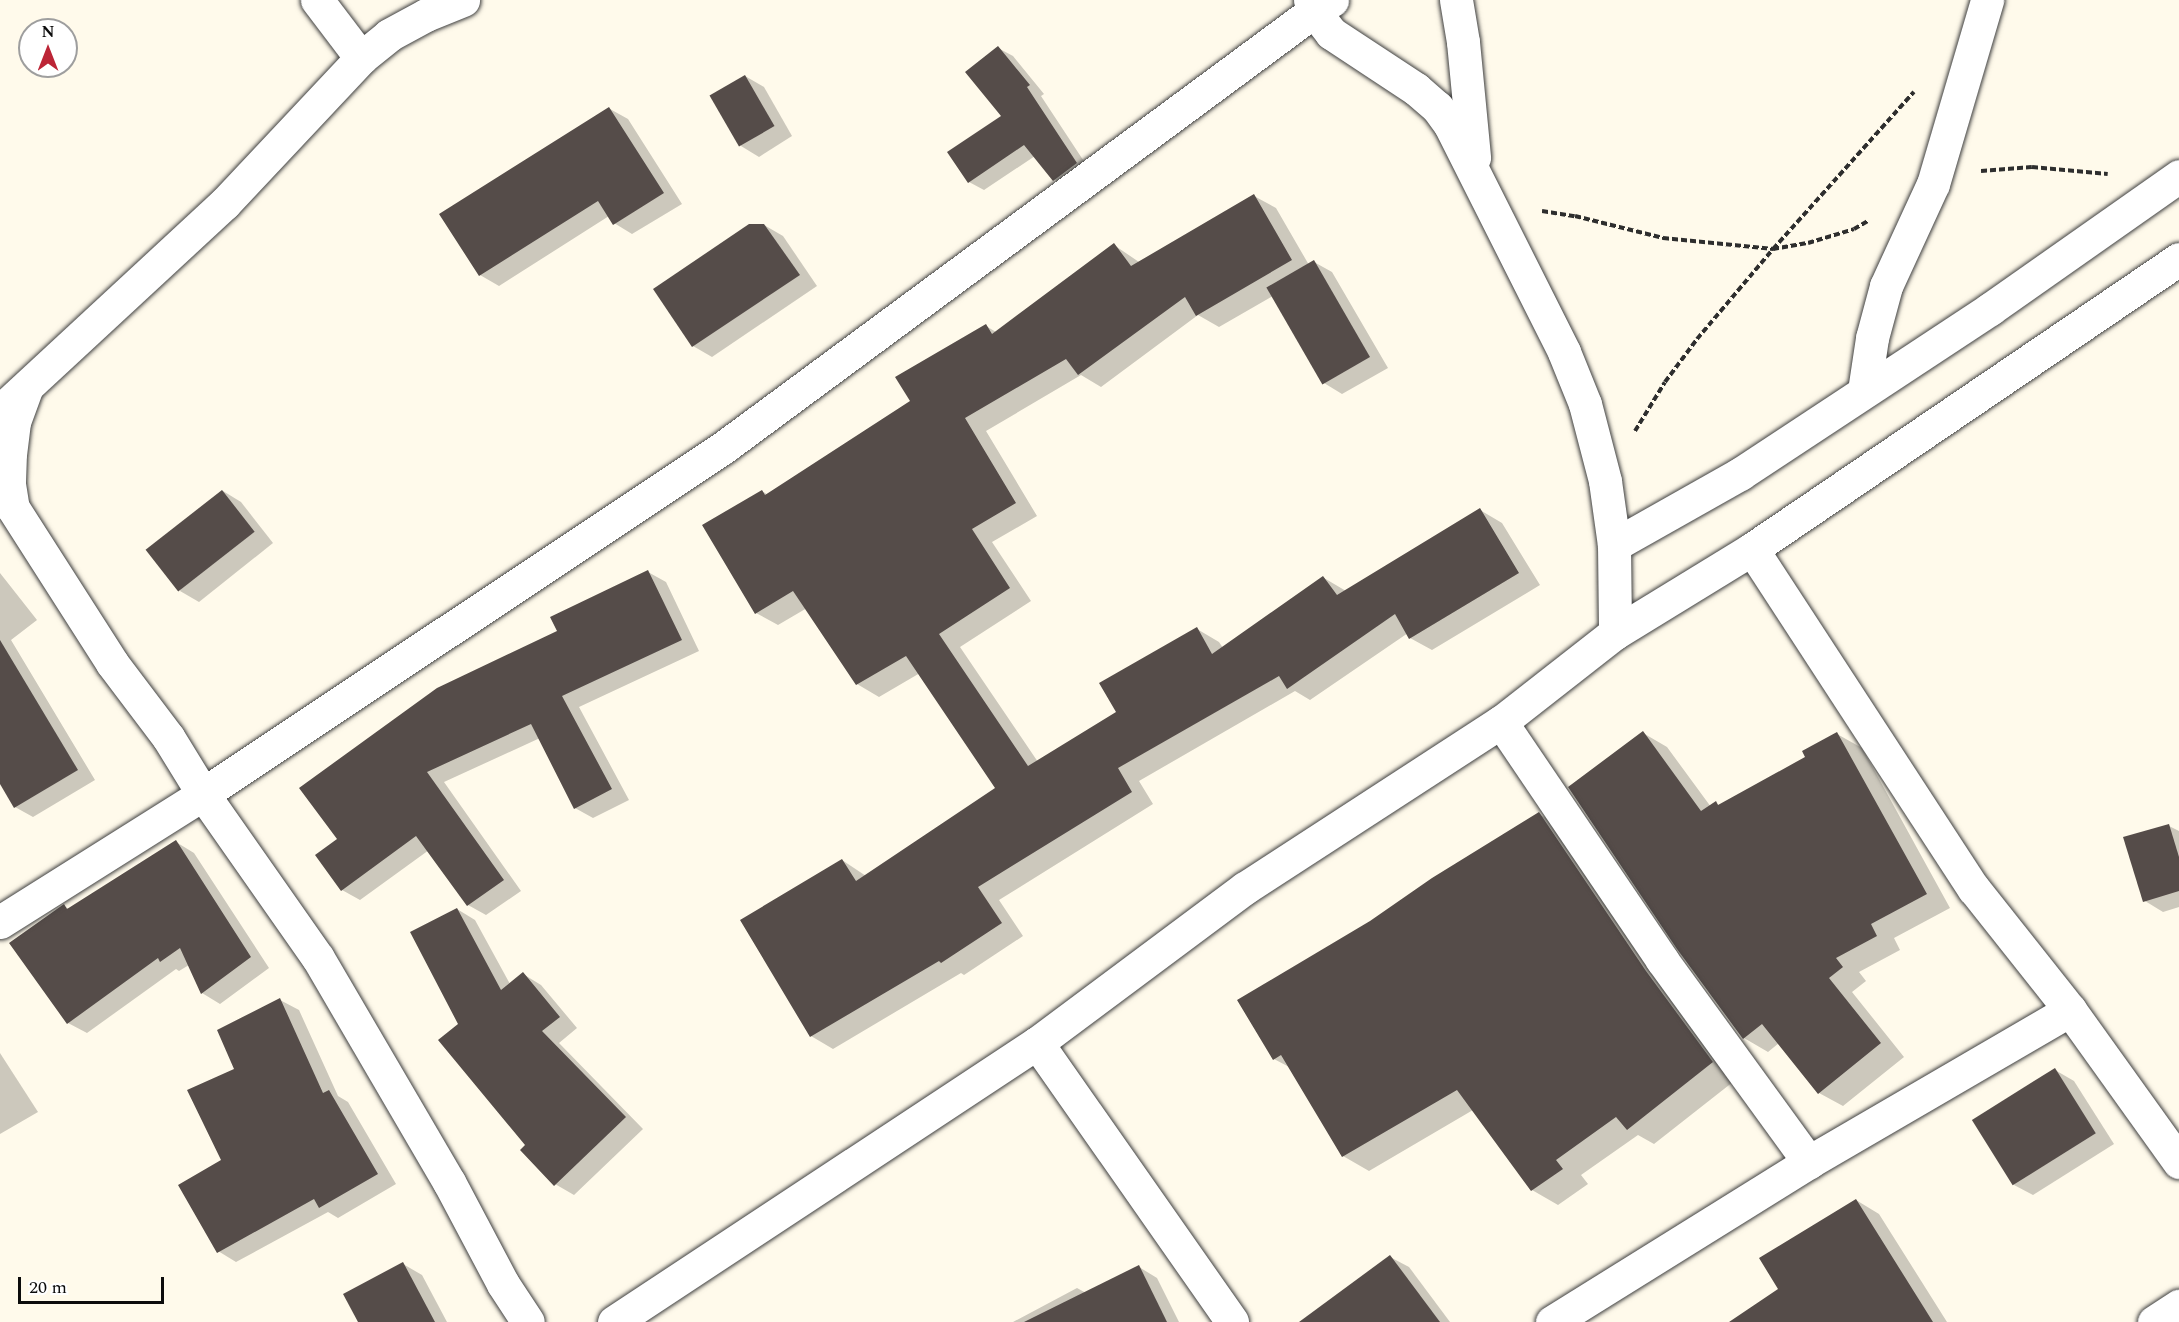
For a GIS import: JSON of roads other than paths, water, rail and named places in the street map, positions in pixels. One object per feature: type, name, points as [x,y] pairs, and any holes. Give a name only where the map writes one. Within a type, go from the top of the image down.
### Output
[{"type":"street","points":[[317,0],[360,58]]},
{"type":"street","points":[[0,411],[224,204],[360,58],[389,35],[426,15],[463,0]]},
{"type":"street","points":[[1456,0],[1463,42],[1476,176]]},
{"type":"street","points":[[1864,391],[1872,338],[1886,286],[1933,184],[1987,0]]},
{"type":"street","points":[[0,922],[203,794],[491,605],[724,447],[1319,4],[1332,33],[1392,72],[1437,107],[1450,125],[1564,352],[1581,394],[1605,481],[1614,545],[1615,633]]},
{"type":"street","points":[[1614,545],[1740,474],[1990,309],[2173,180]]},
{"type":"street","points":[[627,1318],[1037,1043],[1245,888],[1501,722],[1615,633],[1752,549],[2179,259]]},
{"type":"street","points":[[26,389],[14,422],[6,506],[112,663],[168,737],[203,794],[318,958],[528,1322]]},
{"type":"street","points":[[1752,549],[1974,889],[2070,1010],[2179,1162]]},
{"type":"street","points":[[1501,722],[1662,960],[1809,1162]]},
{"type":"street","points":[[1552,1322],[1809,1162],[2070,1010]]},
{"type":"street","points":[[1037,1043],[1232,1322]]},
{"type":"street","points":[[2154,1322],[2179,1306]]}]
